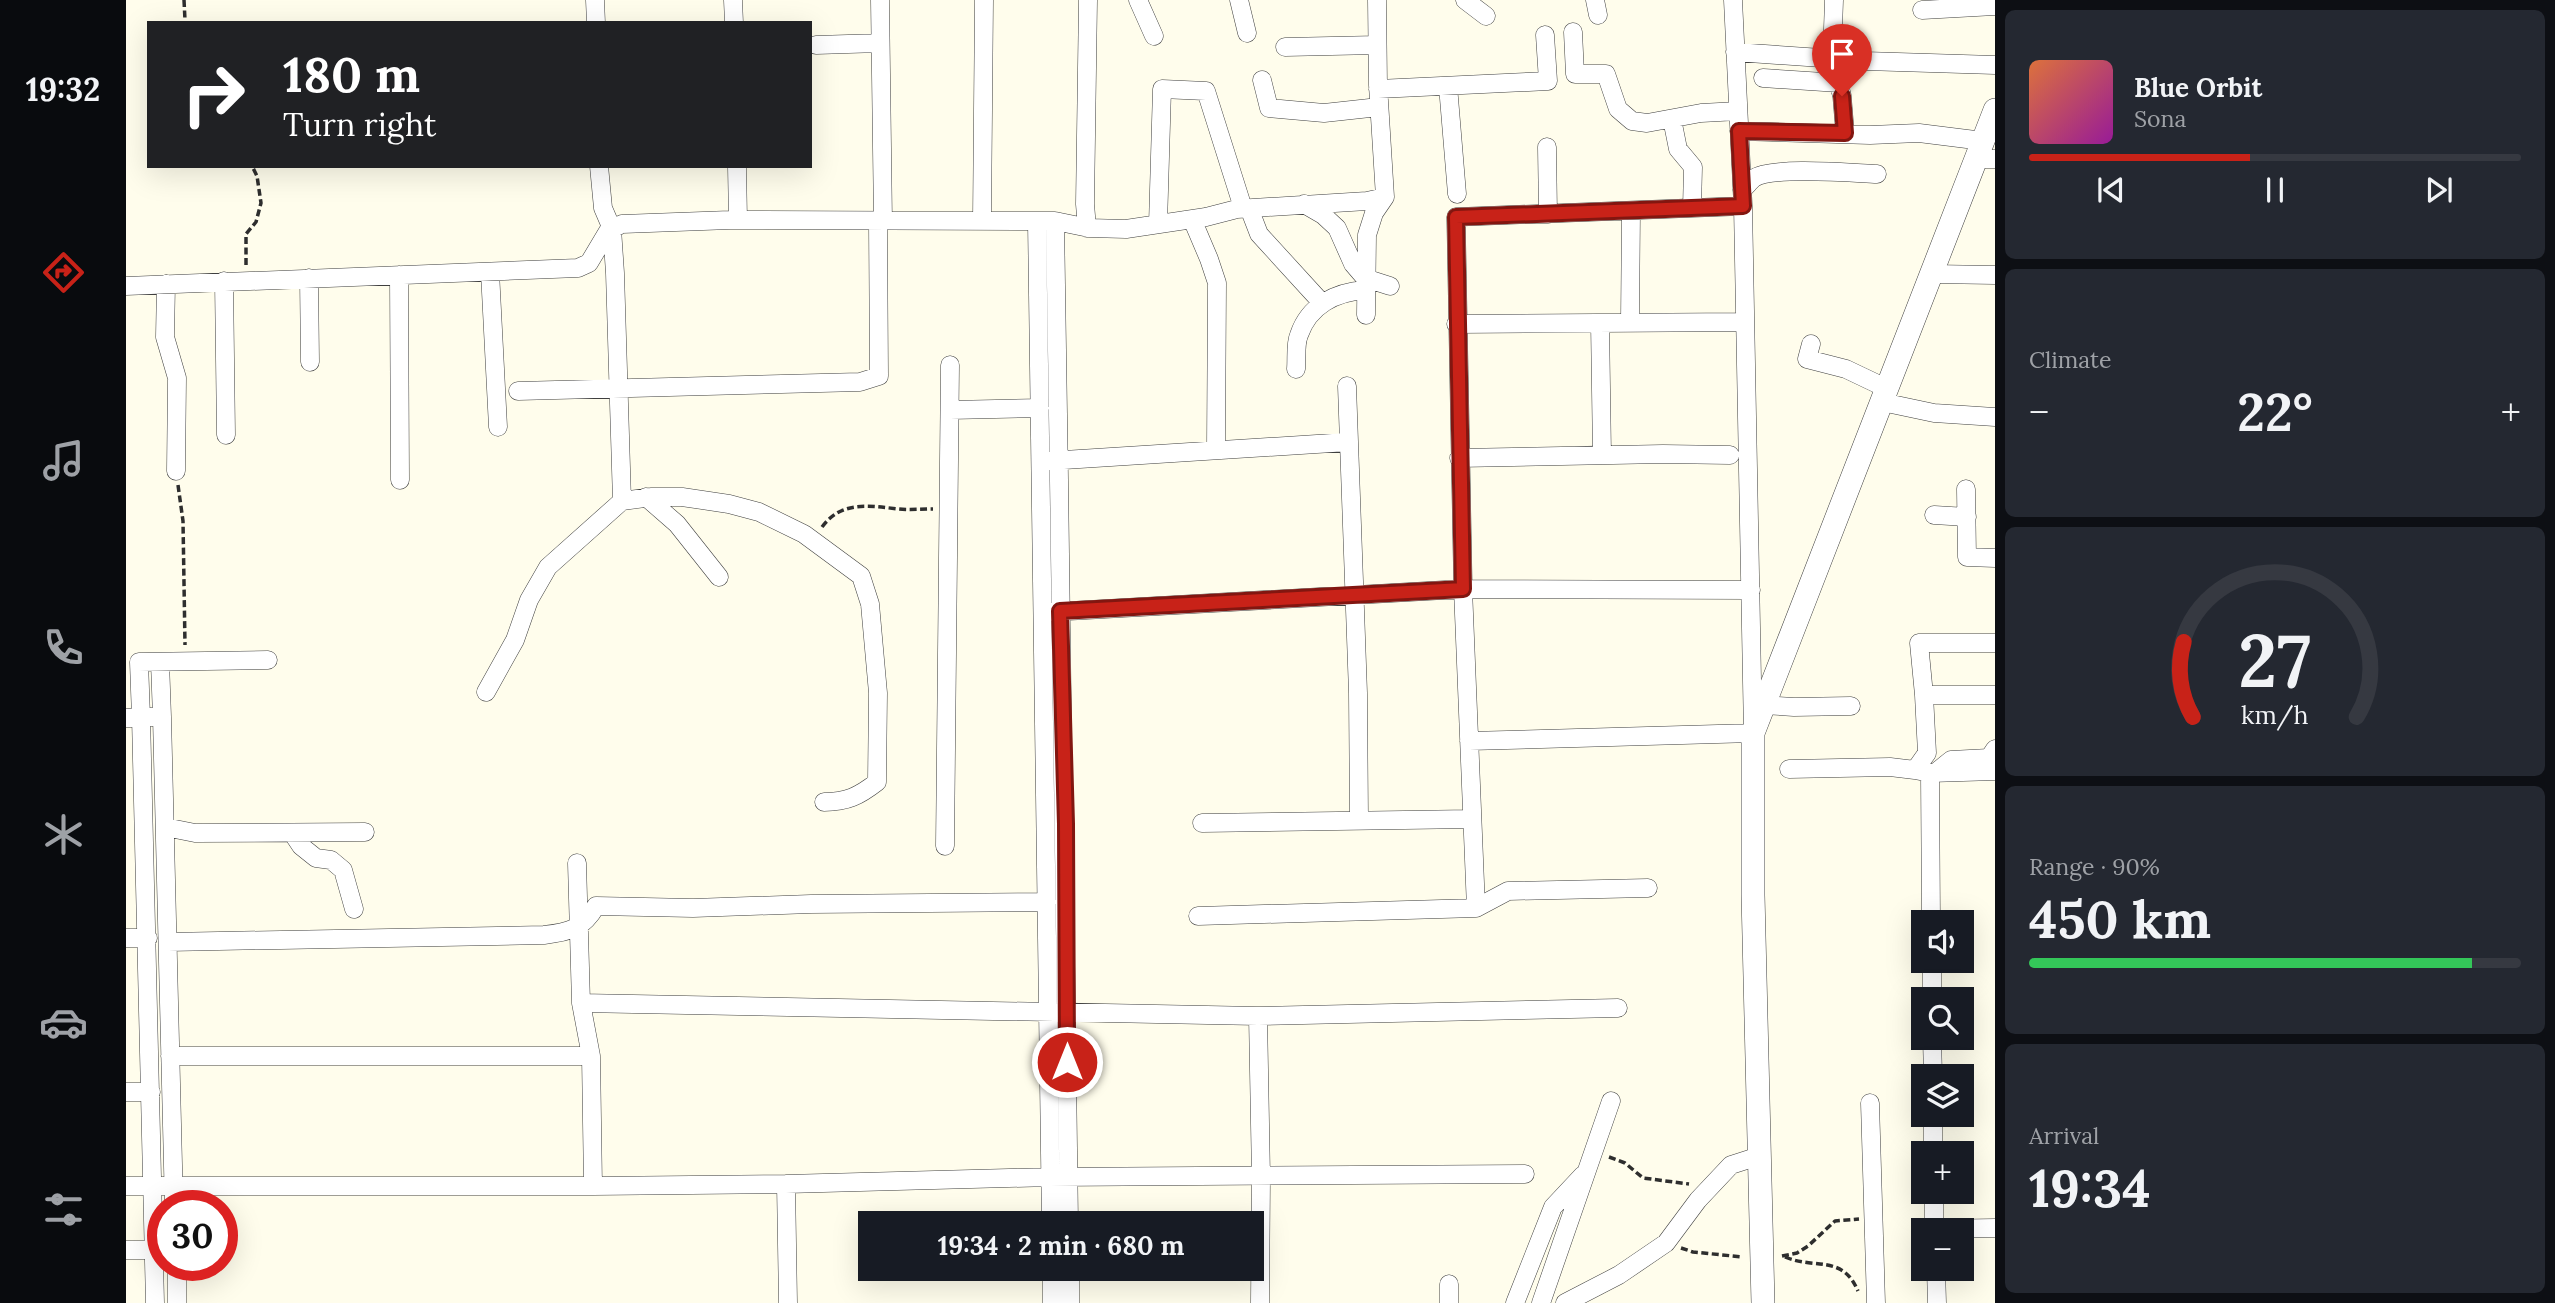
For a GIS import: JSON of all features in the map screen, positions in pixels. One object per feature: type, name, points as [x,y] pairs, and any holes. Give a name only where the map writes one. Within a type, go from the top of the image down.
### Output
[{"type":"street","points":[[595,0],[596,21]]},
{"type":"street","points":[[733,0],[734,21]]},
{"type":"street","points":[[518,391],[860,382],[879,376],[880,0]]},
{"type":"street","points":[[982,221],[984,0]]},
{"type":"street","points":[[1087,228],[1085,204],[1088,0]]},
{"type":"street","points":[[1138,0],[1154,36]]},
{"type":"street","points":[[1239,0],[1247,33]]},
{"type":"street","points":[[1366,315],[1367,235],[1374,212],[1385,197],[1377,0]]},
{"type":"street","points":[[1465,0],[1486,16]]},
{"type":"street","points":[[1733,0],[1742,198],[1751,590],[1753,895],[1759,1156],[1772,1257],[1763,1303]]},
{"type":"street","points":[[1834,0],[1832,58],[1845,115],[1845,133]]},
{"type":"street","points":[[1922,10],[1995,6]]},
{"type":"street","points":[[1573,32],[1575,74],[1606,74],[1618,109],[1632,121],[1672,120],[1701,113],[1738,111]]},
{"type":"street","points":[[1262,80],[1269,108],[1324,113],[1379,98],[1448,86],[1548,81],[1545,36]]},
{"type":"street","points":[[816,45],[880,43]]},
{"type":"street","points":[[1285,47],[1377,46]]},
{"type":"street","points":[[1735,52],[1995,65]]},
{"type":"street","points":[[1763,78],[1839,83]]},
{"type":"street","points":[[1448,86],[1457,194]]},
{"type":"street","points":[[1158,225],[1162,89],[1206,91],[1246,208],[1259,234],[1322,303]]},
{"type":"street","points":[[1753,733],[1932,274],[1985,153],[1995,110]]},
{"type":"street","points":[[1672,120],[1678,149],[1693,167],[1692,208]]},
{"type":"street","points":[[1739,131],[1919,133],[1985,153]]},
{"type":"street","points":[[1546,147],[1548,214]]},
{"type":"street","points":[[599,168],[603,208],[612,229],[622,500]]},
{"type":"street","points":[[737,168],[738,220]]},
{"type":"street","points":[[1476,908],[1463,589],[1456,217],[1692,208],[1742,198],[1755,177],[1768,174],[1877,174]]},
{"type":"street","points":[[126,286],[578,268],[589,263],[608,231],[622,224],[738,220],[982,221],[1046,222],[1087,228],[1126,229],[1246,208],[1367,201],[1385,197]]},
{"type":"street","points":[[1304,204],[1323,215],[1337,229],[1365,284]]},
{"type":"street","points":[[1630,322],[1631,211]]},
{"type":"street","points":[[1192,219],[1217,283],[1216,450]]},
{"type":"street","points":[[1046,222],[1040,408],[1050,461]]},
{"type":"street","points":[[1046,222],[1051,612],[1047,902],[1058,1013]]},
{"type":"street","points":[[489,272],[498,427]]},
{"type":"street","points":[[1932,274],[1995,275]]},
{"type":"street","points":[[399,275],[400,480]]},
{"type":"street","points":[[309,278],[310,362]]},
{"type":"street","points":[[224,281],[226,435]]},
{"type":"street","points":[[166,284],[165,337],[177,378],[176,471]]},
{"type":"street","points":[[1296,369],[1298,337],[1306,320],[1322,303],[1365,284],[1390,286]]},
{"type":"street","points":[[1456,324],[1743,321]]},
{"type":"street","points":[[1600,323],[1602,455]]},
{"type":"street","points":[[1811,344],[1807,359],[1846,369],[1885,396],[1934,413],[1995,417]]},
{"type":"street","points":[[945,846],[950,365]]},
{"type":"street","points":[[1347,386],[1355,596],[1359,820]]},
{"type":"street","points":[[950,410],[1040,408]]},
{"type":"street","points":[[1050,461],[1348,442]]},
{"type":"street","points":[[1460,458],[1730,455]]},
{"type":"street","points":[[1966,489],[1967,557],[1995,558]]},
{"type":"street","points":[[646,498],[677,524],[719,577]]},
{"type":"street","points":[[486,692],[514,640],[529,600],[548,567],[622,500],[682,498],[729,504],[778,520],[813,540],[861,576],[870,604],[878,693],[877,782],[859,796],[842,802],[824,802]]},
{"type":"street","points":[[1934,515],[1967,517]]},
{"type":"street","points":[[1051,612],[1463,589],[1751,590]]},
{"type":"street","points":[[1051,612],[1066,824],[1058,1013],[1060,1177],[1067,1211]]},
{"type":"street","points":[[1931,910],[1927,753],[1919,643],[1995,643]]},
{"type":"street","points":[[153,1190],[145,821],[134,718],[133,662],[268,660]]},
{"type":"street","points":[[160,662],[173,1190]]},
{"type":"street","points":[[1924,695],[1995,695]]},
{"type":"street","points":[[1764,705],[1851,706]]},
{"type":"street","points":[[134,718],[162,717]]},
{"type":"street","points":[[1469,741],[1753,733]]},
{"type":"street","points":[[1926,772],[1951,760],[1989,758],[1995,749]]},
{"type":"street","points":[[1789,769],[1890,767],[1926,772],[1995,771]]},
{"type":"street","points":[[1202,823],[1471,818]]},
{"type":"street","points":[[126,822],[145,821]]},
{"type":"street","points":[[165,827],[195,833],[365,832]]},
{"type":"street","points":[[331,832],[335,863]]},
{"type":"street","points":[[293,834],[301,846],[316,858],[331,860],[343,870],[354,909]]},
{"type":"street","points":[[577,863],[581,1003],[592,1056],[593,1186]]},
{"type":"street","points":[[1198,916],[1476,908],[1508,891],[1648,888]]},
{"type":"street","points":[[168,942],[308,937],[544,935],[579,926],[589,920],[596,906],[693,908],[1047,902]]},
{"type":"street","points":[[126,938],[148,937]]},
{"type":"street","points":[[581,1003],[1258,1016],[1618,1008]]},
{"type":"street","points":[[1258,1016],[1260,1303]]},
{"type":"street","points":[[170,1056],[592,1056]]},
{"type":"street","points":[[126,1092],[151,1092]]},
{"type":"street","points":[[1541,1303],[1611,1101]]},
{"type":"street","points":[[1870,1103],[1875,1299]]},
{"type":"street","points":[[1566,1303],[1619,1275],[1666,1243],[1731,1165],[1759,1156]]},
{"type":"street","points":[[1515,1303],[1553,1207],[1587,1171]]},
{"type":"street","points":[[126,1186],[593,1186],[1060,1177],[1525,1174]]},
{"type":"street","points":[[1053,1211],[1060,1177]]},
{"type":"street","points":[[786,1184],[788,1303]]},
{"type":"street","points":[[1974,1229],[1995,1228]]},
{"type":"street","points":[[126,1250],[147,1250]]},
{"type":"street","points":[[155,1281],[155,1303]]},
{"type":"street","points":[[177,1281],[177,1303]]},
{"type":"street","points":[[1052,1281],[1052,1303]]},
{"type":"street","points":[[1070,1281],[1070,1303]]},
{"type":"street","points":[[1936,1281],[1937,1303]]},
{"type":"street","points":[[1449,1284],[1449,1303]]},
{"type":"path","points":[[184,0],[185,20]]},
{"type":"path","points":[[252,280],[245,262],[246,234],[256,222],[261,203],[257,176],[253,168]]},
{"type":"path","points":[[176,471],[183,521],[185,661]]},
{"type":"path","points":[[813,540],[840,510],[863,505],[901,509],[949,508]]},
{"type":"path","points":[[1594,1152],[1625,1163],[1643,1178],[1710,1187]]},
{"type":"path","points":[[1772,1257],[1797,1253],[1835,1221],[1873,1219]]},
{"type":"path","points":[[1666,1243],[1693,1252],[1772,1257],[1837,1266],[1849,1273],[1858,1292],[1875,1299]]},
{"type":"route","points":[[1067,1062],[1066,824],[1060,611],[1463,589],[1456,217],[1743,206],[1739,131],[1845,133],[1842,96]]}]
